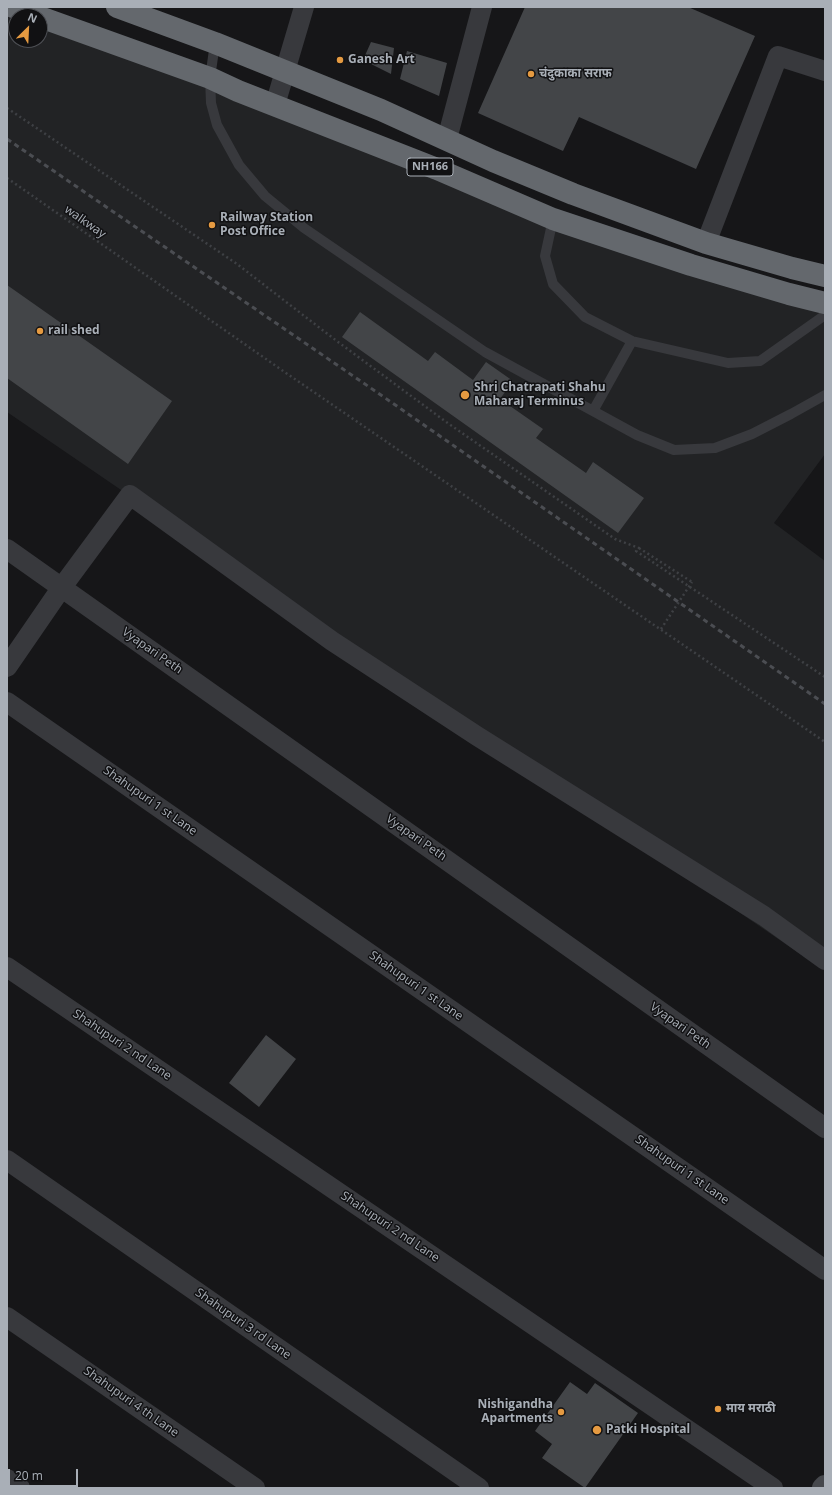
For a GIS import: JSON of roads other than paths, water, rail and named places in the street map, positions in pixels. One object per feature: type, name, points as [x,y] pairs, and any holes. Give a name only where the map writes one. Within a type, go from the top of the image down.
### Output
[{"type":"highway","name":"NH166","points":[[117,7],[215,43],[381,110],[546,184],[706,243],[825,276]]},
{"type":"highway","name":"NH166","points":[[48,19],[210,78],[238,91],[437,169],[553,219],[691,265],[825,303]]},
{"type":"street","points":[[275,105],[304,7]]},
{"type":"street","points":[[447,139],[482,7]]},
{"type":"street","points":[[706,243],[778,56],[825,71]]},
{"type":"street","points":[[7,667],[62,587],[130,495],[332,640],[477,736],[764,916],[825,960]]},
{"type":"street","name":"Vyapari Peth","points":[[7,549],[825,1128]]},
{"type":"street","name":"Shahupuri 1 st Lane","points":[[7,702],[825,1270]]},
{"type":"street","name":"Shahupuri 2 nd Lane","points":[[7,967],[773,1488]]},
{"type":"street","name":"Shahupuri 3 rd Lane","points":[[7,1160],[479,1488]]},
{"type":"street","name":"Shahupuri 4 th Lane","points":[[7,1317],[255,1488]]},
{"type":"street","points":[[7,1479],[20,1488]]},
{"type":"lane","points":[[215,43],[210,78],[211,103],[217,125],[239,165],[265,196],[304,228],[485,352],[637,435],[674,450],[714,448],[752,434],[825,395]]},
{"type":"lane","points":[[553,219],[545,256],[553,284],[585,317],[632,341],[728,363],[760,360],[825,315]]},
{"type":"lane","points":[[593,411],[632,341]]},
{"type":"railway","points":[[7,139],[378,393],[825,704]]},
{"type":"place","name":"Ganesh Art","points":[[340,60]]},
{"type":"place","name":"चंदुकाका सराफ","points":[[531,74]]},
{"type":"place","name":"Railway Station Post Office","points":[[212,225]]},
{"type":"place","name":"rail shed","points":[[40,331]]},
{"type":"place","name":"Shri Chatrapati Shahu Maharaj Terminus","points":[[465,395]]},
{"type":"place","name":"माय मराठी","points":[[718,1409]]},
{"type":"place","name":"Nishigandha Apartments","points":[[561,1412]]},
{"type":"place","name":"Patki Hospital","points":[[597,1430]]}]
